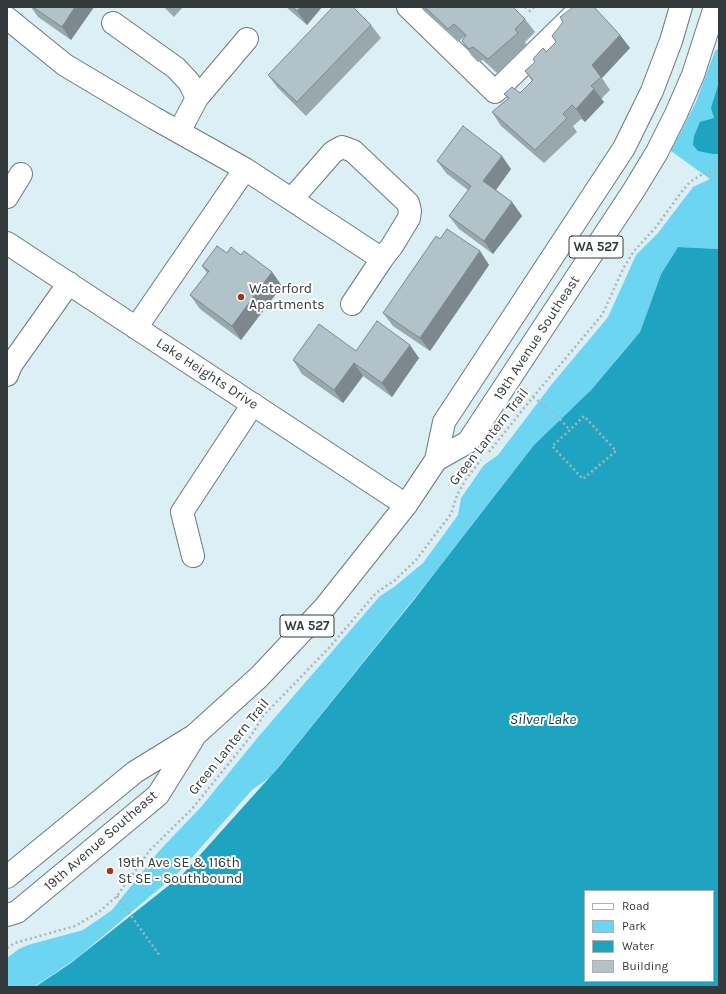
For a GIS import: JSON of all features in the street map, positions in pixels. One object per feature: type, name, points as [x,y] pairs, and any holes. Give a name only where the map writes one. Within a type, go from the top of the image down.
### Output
[{"type":"main road","points":[[408,7],[495,92],[582,7]]},
{"type":"main road","name":"19th Avenue Southeast","points":[[7,877],[135,772],[196,734],[259,677],[315,618],[406,505],[436,460],[444,422],[624,148],[652,91],[671,41],[681,7]]},
{"type":"main road","name":"19th Avenue Southeast","points":[[436,460],[468,442],[634,190],[657,152],[676,114],[693,75],[715,7]]},
{"type":"main road","points":[[7,18],[65,65],[245,169],[382,259]]},
{"type":"main road","points":[[113,23],[176,68],[190,82],[197,98]]},
{"type":"main road","points":[[179,132],[197,98],[247,40]]},
{"type":"main road","points":[[292,199],[333,152],[342,147],[353,151],[408,203],[410,211],[409,218],[392,246],[352,304]]},
{"type":"main road","points":[[136,328],[245,169]]},
{"type":"main road","points":[[7,197],[21,174]]},
{"type":"main road","name":"Lake Heights Drive","points":[[7,243],[406,505]]},
{"type":"main road","points":[[7,375],[11,365],[69,283]]},
{"type":"main road","points":[[193,556],[182,512],[253,404]]},
{"type":"main road","name":"19th Avenue Southeast","points":[[7,915],[17,912],[158,795],[196,734]]},
{"type":"path","points":[[526,7],[530,11],[534,7]]},
{"type":"path","name":"Green Lantern Trail","points":[[486,454],[494,447],[533,397],[602,315],[624,267],[634,251],[656,227],[683,190],[690,182],[701,175],[719,170]]},
{"type":"path","points":[[533,397],[554,414],[570,430]]},
{"type":"path","points":[[584,416],[616,451],[583,479],[552,446],[570,430],[584,416]]},
{"type":"path","name":"Green Lantern Trail","points":[[7,948],[22,941],[75,926],[99,912],[117,896],[150,850],[192,809],[251,736],[263,716],[328,649],[376,593],[395,580],[416,560],[452,514],[457,495],[466,479],[482,458]]},
{"type":"path","points":[[117,896],[160,956]]},
{"type":"green space","points":[[719,48],[719,249],[678,247],[661,274],[640,332],[589,392],[534,445],[437,570],[270,777],[252,790],[179,872],[77,958],[34,987],[7,987],[7,958],[19,949],[28,945],[83,930],[112,910],[159,851],[201,807],[259,736],[380,596],[394,587],[423,563],[458,515],[461,498],[484,465],[498,455],[552,384],[608,317],[636,255],[658,233],[693,187],[710,179],[671,151],[696,102],[715,51]]},
{"type":"water","points":[[719,82],[719,154],[713,154],[698,151],[693,145],[694,136],[700,122],[714,118],[711,108]]},
{"type":"water","name":"Silver Lake","points":[[678,247],[719,249],[719,987],[35,987],[71,963],[182,875],[278,768],[413,601],[534,445],[591,390],[640,332],[661,274]]},
{"type":"building","points":[[33,7],[75,7],[62,27]]},
{"type":"building","points":[[292,7],[301,7],[297,11]]},
{"type":"building","points":[[333,7],[353,7],[371,25],[297,102],[268,75]]},
{"type":"building","points":[[425,7],[513,7],[525,19],[515,29],[518,33],[488,59],[473,47],[469,49],[462,41],[466,35],[454,24],[448,29]]},
{"type":"building","points":[[573,7],[594,7],[620,35],[592,65],[601,77],[591,86],[594,89],[576,109],[572,105],[563,114],[567,118],[535,150],[492,112],[509,98],[504,94],[512,87],[520,93],[533,80],[525,71],[535,62],[533,59],[543,48],[546,52],[556,42],[552,36],[563,22],[560,17]]},
{"type":"building","points":[[463,126],[502,156],[483,181],[512,202],[484,241],[449,216],[471,186],[437,161]]},
{"type":"building","points":[[447,229],[480,251],[420,338],[383,313],[436,236],[440,239]]},
{"type":"building","name":"Waterford Apartments","points":[[217,246],[227,253],[231,247],[241,255],[244,251],[272,272],[232,326],[190,295],[209,271],[202,266]]},
{"type":"building","points":[[377,321],[410,345],[382,383],[354,363],[334,390],[293,360],[319,324],[356,351]]},
{"type":"place","name":"Waterford Apartments","points":[[241,297]]},
{"type":"place","name":"19th Ave SE & 116th St SE - Southbound","points":[[110,871]]}]
